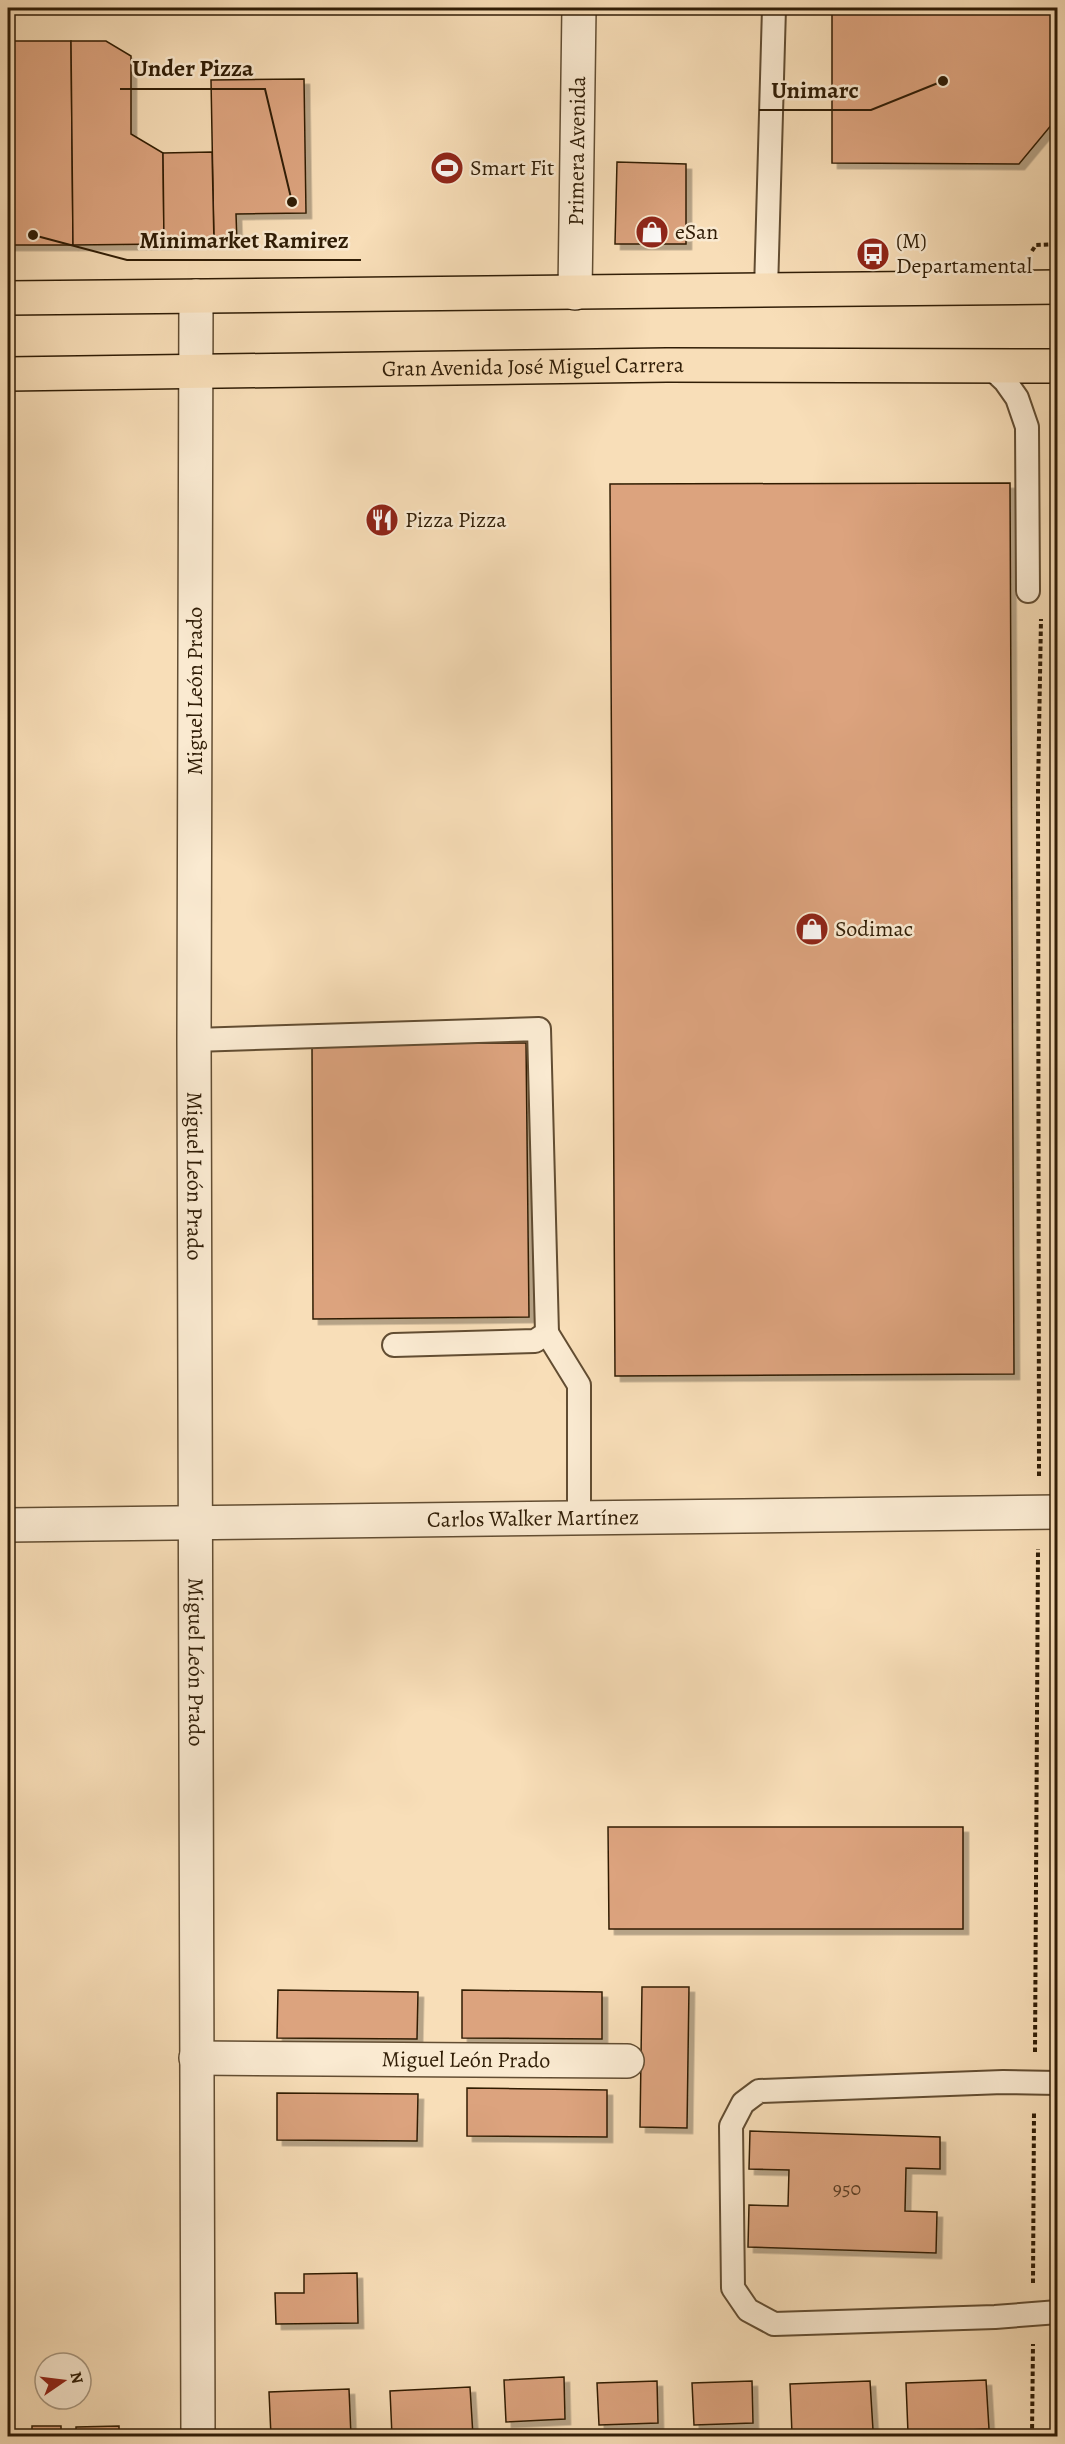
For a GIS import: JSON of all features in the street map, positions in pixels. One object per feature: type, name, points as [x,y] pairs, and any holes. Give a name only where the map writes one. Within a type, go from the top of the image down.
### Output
[{"type":"main road","points":[[8,298],[1058,287]]},
{"type":"main road","name":"Gran Avenida José Miguel Carrera","points":[[8,374],[667,365],[1058,366]]},
{"type":"street","name":"Primera Avenida","points":[[575,292],[579,8]]},
{"type":"street","name":"Miguel León Prado","points":[[196,296],[194,1040],[198,2436]]},
{"type":"street","name":"Carlos Walker Martínez","points":[[8,1525],[1048,1512]]},
{"type":"street","name":"Miguel León Prado","points":[[196,2058],[627,2061]]},
{"type":"lane","points":[[765,290],[774,8]]},
{"type":"lane","points":[[990,367],[1005,381],[1017,399],[1027,427],[1028,591]]},
{"type":"lane","points":[[194,1040],[539,1029],[547,1333],[579,1385],[579,1518]]},
{"type":"lane","points":[[394,1345],[535,1341],[547,1333]]},
{"type":"lane","points":[[1058,2083],[759,2091],[743,2103],[731,2126],[733,2288],[748,2310],[774,2324],[1058,2312]]},
{"type":"path","points":[[1032,2436],[1035,2083],[1048,1512],[1038,790],[1042,612]]},
{"type":"building","points":[[832,8],[1054,8],[1053,123],[1019,164],[832,163]]},
{"type":"building","points":[[8,41],[71,41],[73,245],[8,245]]},
{"type":"building","points":[[71,41],[106,41],[131,56],[131,134],[163,153],[164,244],[73,245]]},
{"type":"building","points":[[304,79],[306,213],[236,214],[237,243],[214,243],[211,80]]},
{"type":"building","points":[[212,152],[214,243],[164,244],[163,153]]},
{"type":"building","points":[[617,162],[686,164],[686,244],[615,244]]},
{"type":"building","name":"Sodimac","points":[[1010,483],[1014,1374],[615,1376],[610,484]]},
{"type":"building","points":[[526,1043],[529,1317],[313,1319],[312,1044]]},
{"type":"building","points":[[608,1827],[963,1827],[963,1929],[609,1929]]},
{"type":"building","points":[[642,1987],[689,1987],[687,2128],[640,2127]]},
{"type":"building","points":[[278,1990],[418,1992],[417,2039],[277,2038]]},
{"type":"building","points":[[462,1990],[602,1992],[602,2039],[462,2038]]},
{"type":"building","points":[[467,2088],[607,2090],[607,2137],[467,2136]]},
{"type":"building","points":[[277,2093],[418,2094],[417,2141],[277,2140]]},
{"type":"building","points":[[750,2131],[940,2137],[940,2169],[906,2168],[905,2211],[937,2212],[936,2253],[748,2247],[749,2205],[788,2206],[789,2170],[749,2169]]},
{"type":"building","points":[[357,2273],[358,2323],[276,2324],[275,2293],[304,2293],[304,2274]]},
{"type":"building","points":[[564,2377],[565,2419],[506,2422],[504,2380]]},
{"type":"building","points":[[986,2380],[989,2429],[908,2433],[906,2383]]},
{"type":"building","points":[[657,2381],[658,2423],[599,2425],[597,2383]]},
{"type":"building","points":[[752,2381],[753,2423],[694,2425],[692,2383]]},
{"type":"building","points":[[870,2381],[873,2430],[792,2434],[790,2384]]},
{"type":"building","points":[[470,2387],[473,2436],[392,2436],[390,2391]]},
{"type":"building","points":[[349,2389],[351,2436],[271,2436],[269,2392]]},
{"type":"building","points":[[32,2426],[61,2426],[61,2436],[32,2436]]},
{"type":"building","points":[[119,2426],[119,2436],[76,2436],[76,2427]]},
{"type":"place","name":"Unimarc","points":[[943,81]]},
{"type":"place","name":"Smart Fit","points":[[447,168]]},
{"type":"place","name":"Under Pizza","points":[[292,202]]},
{"type":"place","name":"eSan","points":[[652,232]]},
{"type":"place","name":"Minimarket Ramirez","points":[[33,235]]},
{"type":"place","name":"(M) Departamental","points":[[873,254]]},
{"type":"place","name":"Pizza Pizza","points":[[382,520]]},
{"type":"place","name":"Sodimac","points":[[812,929]]}]
